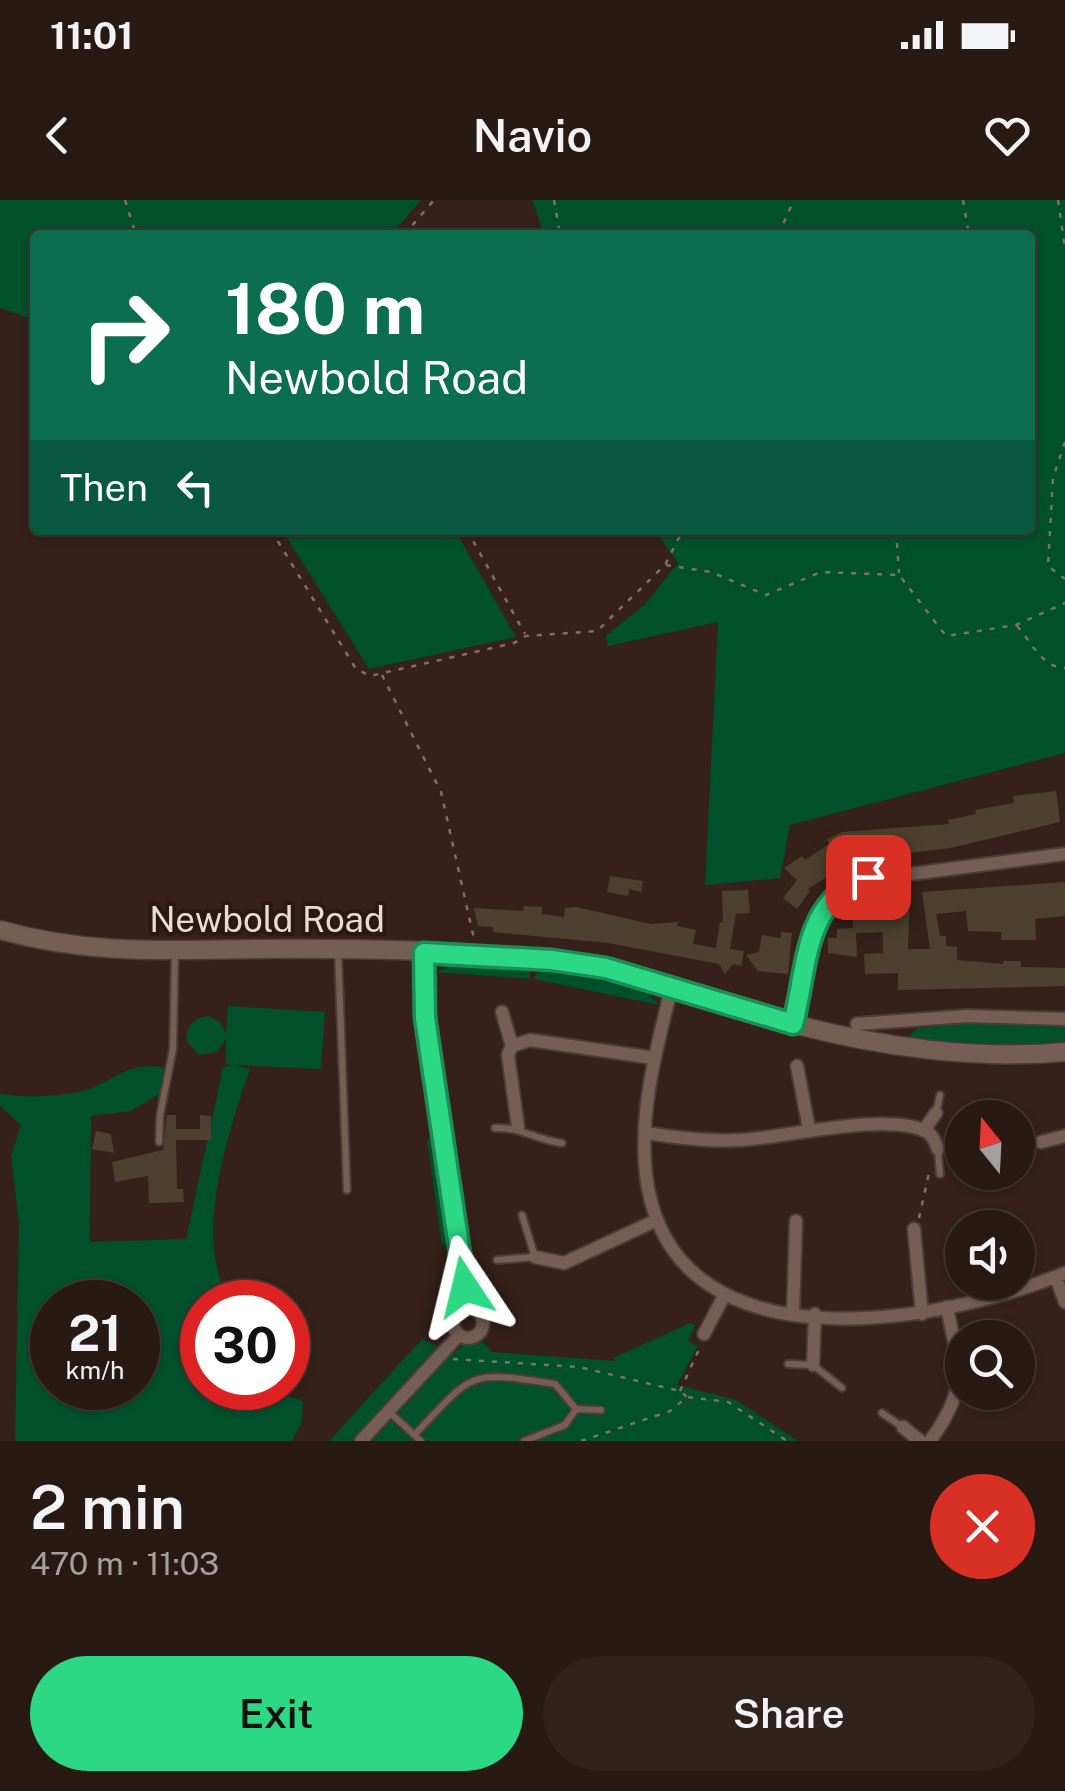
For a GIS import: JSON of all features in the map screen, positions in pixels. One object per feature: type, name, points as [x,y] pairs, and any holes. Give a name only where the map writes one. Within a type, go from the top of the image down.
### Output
[{"type":"main road","name":"Newbold Road","points":[[0,930],[109,952],[338,950],[552,960],[672,986],[793,1024],[899,1044],[1004,1054],[1065,1052]]},
{"type":"street","points":[[793,1024],[813,929],[822,909],[857,881],[1065,854]]},
{"type":"street","points":[[424,953],[425,1018],[467,1307]]},
{"type":"street","points":[[672,986],[654,1058],[645,1133],[648,1189],[657,1220],[672,1248],[724,1296],[757,1308],[872,1319],[948,1308],[1061,1275],[1065,1302]]},
{"type":"street","points":[[502,1012],[512,1046],[508,1055],[518,1127]]},
{"type":"street","points":[[857,1024],[966,1016],[1065,1018]]},
{"type":"street","points":[[512,1046],[530,1040],[654,1058]]},
{"type":"street","points":[[796,1066],[809,1129]]},
{"type":"street","points":[[924,1130],[936,1113]]},
{"type":"street","points":[[645,1133],[743,1140],[809,1129],[898,1126],[924,1130],[934,1137],[938,1149]]},
{"type":"street","points":[[1041,1142],[1065,1136]]},
{"type":"street","points":[[535,1258],[564,1264],[657,1220]]},
{"type":"street","points":[[792,1313],[796,1222]]},
{"type":"street","points":[[914,1229],[924,1266],[922,1314]]},
{"type":"street","points":[[564,1264],[570,1280]]},
{"type":"street","points":[[704,1334],[724,1296]]},
{"type":"street","points":[[361,1441],[459,1335],[478,1335],[483,1328],[477,1310],[467,1307],[456,1314],[453,1326],[459,1335]]},
{"type":"street","points":[[930,1441],[951,1412],[960,1386],[948,1308]]},
{"type":"street","points":[[813,1365],[815,1314]]},
{"type":"street","points":[[902,1427],[920,1441]]},
{"type":"lane","points":[[338,950],[347,1190]]},
{"type":"lane","points":[[160,1142],[160,1115],[173,1049],[175,951]]},
{"type":"lane","points":[[899,1022],[899,1044]]},
{"type":"lane","points":[[936,1113],[940,1095]]},
{"type":"lane","points":[[496,1128],[518,1127],[537,1140],[562,1144]]},
{"type":"lane","points":[[938,1149],[940,1174]]},
{"type":"lane","points":[[496,1260],[535,1258],[522,1214]]},
{"type":"lane","points":[[788,1364],[813,1365],[842,1388]]},
{"type":"lane","points":[[387,1410],[418,1438],[460,1386],[482,1375],[555,1384],[576,1408],[601,1410]]},
{"type":"lane","points":[[524,1441],[565,1425],[576,1408]]},
{"type":"lane","points":[[882,1413],[902,1427]]},
{"type":"path","points":[[125,200],[134,230]]},
{"type":"path","points":[[408,230],[434,200]]},
{"type":"path","points":[[554,200],[559,230]]},
{"type":"path","points":[[780,230],[794,200]]},
{"type":"path","points":[[963,200],[967,230]]},
{"type":"path","points":[[1058,200],[1065,249]]},
{"type":"path","points":[[1065,442],[1053,478],[1048,566],[1065,579]]},
{"type":"path","points":[[274,535],[356,669],[370,676],[514,643],[526,636],[597,632],[664,564],[680,535]]},
{"type":"path","points":[[470,535],[526,636]]},
{"type":"path","points":[[896,535],[899,575],[946,636],[1016,625],[1065,603]]},
{"type":"path","points":[[664,564],[711,572],[766,595],[821,572],[899,575]]},
{"type":"path","points":[[1016,625],[1042,658],[1055,668],[1065,668]]},
{"type":"path","points":[[382,674],[441,792],[458,852],[476,956]]},
{"type":"path","points":[[914,1229],[930,1159],[938,1149]]},
{"type":"path","points":[[680,1391],[704,1334]]},
{"type":"path","points":[[432,1361],[480,1358],[578,1368],[680,1391],[687,1398],[728,1402],[788,1441]]},
{"type":"path","points":[[581,1441],[670,1411],[687,1398]]},
{"type":"green space","points":[[0,200],[421,200],[395,230],[30,230],[30,318],[0,308]]},
{"type":"green space","points":[[532,200],[1065,200],[1065,753],[790,825],[780,878],[705,885],[718,622],[608,646],[606,636],[645,604],[678,563],[658,535],[1035,535],[1035,230],[542,230]]},
{"type":"green space","points":[[285,535],[458,535],[516,637],[369,669]]},
{"type":"green space","points":[[453,964],[530,968],[530,979],[436,972]]},
{"type":"green space","points":[[539,969],[643,987],[659,1005],[534,979]]},
{"type":"green space","points":[[433,976],[438,977],[437,1024],[474,1285],[468,1287],[432,1033]]},
{"type":"green space","points":[[228,1006],[325,1012],[321,1069],[226,1064],[226,1038],[217,1052],[199,1055],[187,1042],[189,1028],[203,1017],[220,1022],[226,1034]]},
{"type":"green space","points":[[963,1022],[1065,1025],[1065,1044],[965,1045],[911,1040],[909,1036],[916,1029]]},
{"type":"green space","points":[[233,1065],[250,1069],[217,1187],[214,1250],[221,1280],[180,1280],[180,1410],[303,1410],[302,1422],[292,1441],[15,1441],[19,1224],[11,1155],[21,1125],[0,1106],[0,1093],[68,1094],[87,1090],[139,1067],[162,1067],[172,1080],[163,1092],[131,1111],[91,1116],[90,1242],[186,1239],[223,1068]]},
{"type":"green space","points":[[433,1139],[448,1244],[442,1245],[427,1140]]},
{"type":"green space","points":[[690,1323],[695,1325],[688,1341],[698,1346],[677,1385],[736,1400],[798,1441],[329,1441],[422,1339],[453,1354],[464,1344],[483,1342],[492,1352],[616,1361],[613,1358]]},
{"type":"building","points":[[1056,791],[1060,822],[950,848],[854,860],[808,889],[797,909],[783,898],[797,880],[784,868],[802,856],[805,860],[829,844],[827,839],[842,832],[949,824],[948,820],[976,814],[975,810],[1014,803],[1013,796]]},
{"type":"building","points":[[610,876],[643,881],[641,892],[629,889],[628,896],[607,892]]},
{"type":"building","points":[[1065,882],[1065,916],[1035,919],[1036,940],[1001,940],[1001,932],[968,931],[966,911],[936,914],[940,936],[946,936],[946,946],[957,947],[957,960],[1003,964],[1021,961],[1021,967],[1065,968],[1065,986],[898,990],[898,973],[865,974],[864,954],[883,953],[883,932],[856,933],[857,957],[828,953],[828,938],[837,938],[837,929],[853,928],[853,915],[866,915],[864,899],[910,893],[908,949],[930,949],[922,892]]},
{"type":"building","points":[[748,890],[750,913],[736,914],[730,949],[744,951],[741,966],[733,964],[725,974],[719,964],[608,943],[493,932],[493,927],[478,926],[474,908],[523,911],[524,906],[542,907],[542,914],[564,917],[565,908],[576,907],[651,924],[678,922],[677,926],[696,930],[693,944],[716,948],[720,922],[723,923],[722,891]]},
{"type":"building","points":[[781,932],[792,933],[788,974],[758,971],[746,955],[759,952],[762,935],[781,938]]},
{"type":"building","points":[[167,1115],[176,1115],[176,1129],[200,1129],[200,1115],[211,1116],[211,1140],[176,1140],[177,1189],[183,1189],[184,1202],[149,1203],[148,1176],[115,1182],[112,1162],[163,1150]]},
{"type":"building","points":[[96,1131],[111,1134],[114,1153],[92,1149]]},
{"type":"route","points":[[465,1287],[425,1018],[424,953],[552,960],[606,968],[687,989],[793,1024],[813,929],[822,909],[837,894],[868,877]]}]
